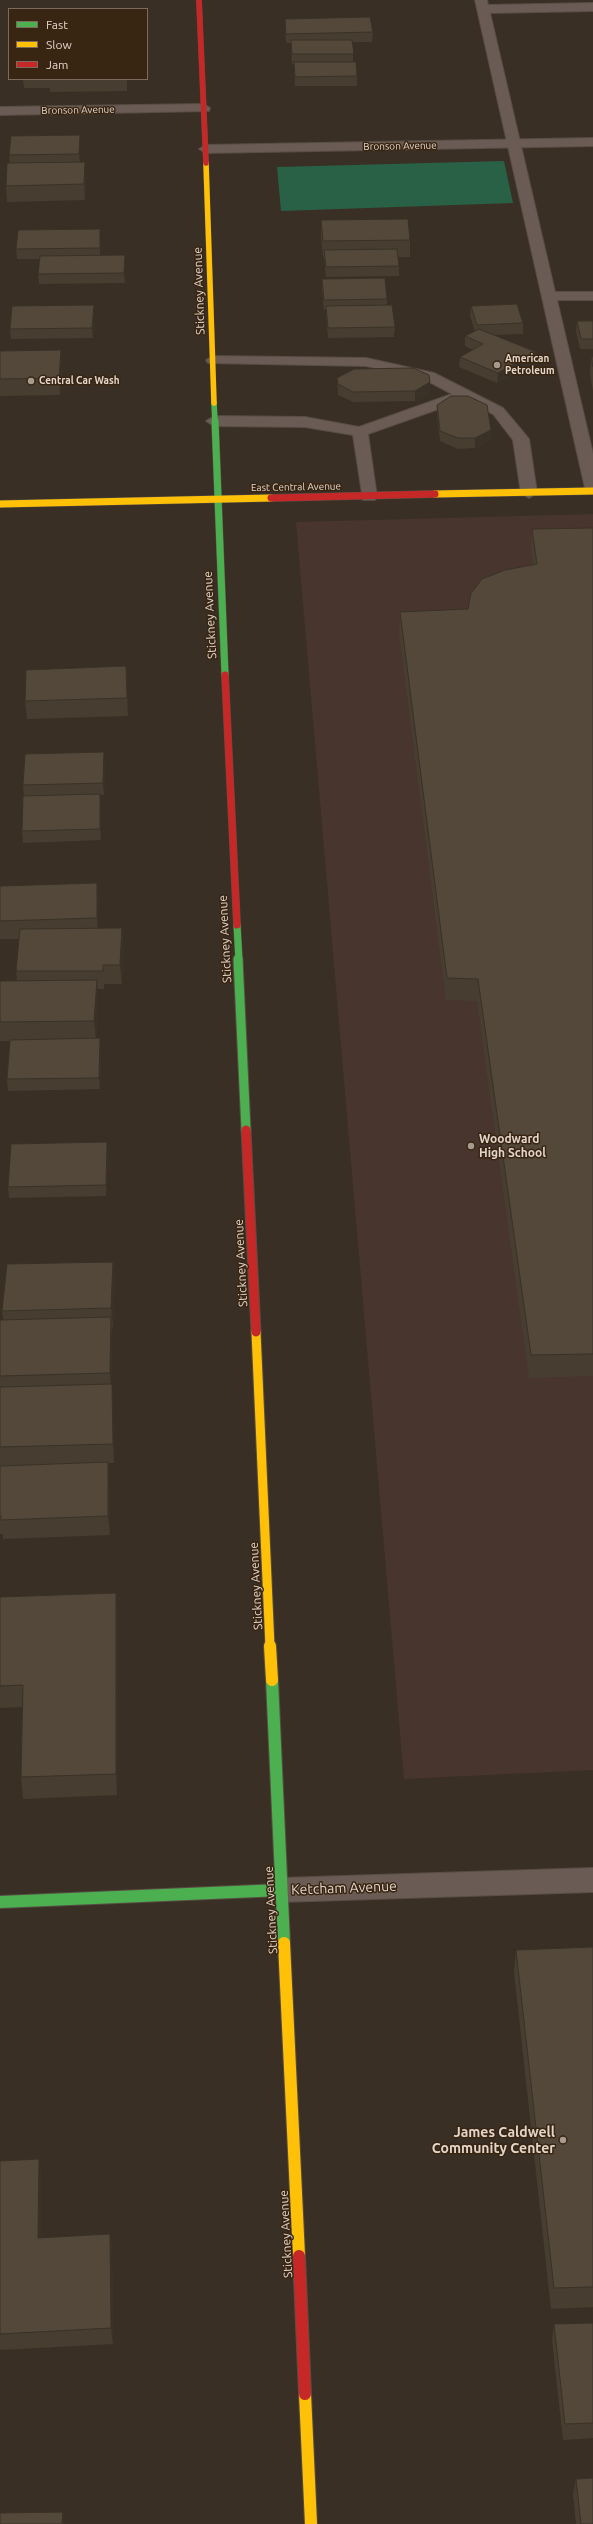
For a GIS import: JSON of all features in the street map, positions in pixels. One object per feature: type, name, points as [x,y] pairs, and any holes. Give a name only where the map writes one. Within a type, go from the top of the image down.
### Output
[{"type":"street","name":"Stickney Avenue","points":[[199,0],[206,149],[217,500],[311,2524]]},
{"type":"street","points":[[593,7],[482,4],[512,144],[593,488]]},
{"type":"street","name":"Bronson Avenue","points":[[0,111],[204,108]]},
{"type":"street","name":"Bronson Avenue","points":[[206,149],[593,142]]},
{"type":"street","points":[[548,296],[593,296]]},
{"type":"street","points":[[213,360],[366,362],[429,376],[498,411],[521,439],[529,493]]},
{"type":"street","points":[[214,421],[305,422],[360,432],[465,394]]},
{"type":"street","points":[[360,432],[369,496]]},
{"type":"street","name":"East Central Avenue","points":[[0,504],[593,491]]},
{"type":"street","name":"Ketcham Avenue","points":[[0,1902],[282,1890],[593,1880]]},
{"type":"shaded area","name":"Woodward High School","points":[[593,514],[593,1770],[404,1779],[296,522]]},
{"type":"green space","points":[[504,161],[513,203],[281,211],[277,167]]},
{"type":"building","points":[[370,17],[373,32],[286,34],[285,19]]},
{"type":"building","points":[[291,40],[352,40],[354,54],[292,54]]},
{"type":"building","points":[[294,62],[356,62],[357,76],[295,77]]},
{"type":"building","points":[[80,135],[79,154],[9,155],[11,136]]},
{"type":"building","points":[[85,162],[84,184],[6,186],[7,163]]},
{"type":"building","points":[[408,219],[410,240],[323,241],[321,220]]},
{"type":"building","points":[[100,229],[100,248],[16,249],[18,230]]},
{"type":"building","points":[[397,249],[399,266],[326,267],[324,250]]},
{"type":"building","points":[[125,255],[124,273],[38,274],[40,256]]},
{"type":"building","points":[[385,278],[387,299],[324,300],[322,279]]},
{"type":"building","points":[[517,304],[523,323],[477,325],[471,306]]},
{"type":"building","points":[[94,305],[92,328],[10,329],[12,306]]},
{"type":"building","points":[[392,305],[395,327],[328,328],[326,306]]},
{"type":"building","points":[[577,321],[593,321],[593,339],[581,339]]},
{"type":"building","points":[[479,329],[536,352],[498,373],[460,357],[483,344],[465,336]]},
{"type":"building","points":[[61,350],[59,378],[0,379],[0,351]]},
{"type":"building","points":[[413,368],[429,375],[430,382],[415,391],[353,392],[338,384],[337,378],[354,369]]},
{"type":"building","points":[[451,396],[468,396],[487,405],[491,430],[475,438],[458,438],[440,431],[437,405]]},
{"type":"building","points":[[593,528],[593,1354],[531,1355],[478,979],[447,978],[400,612],[468,609],[471,593],[482,579],[505,570],[537,564],[532,529]]},
{"type":"building","points":[[126,666],[127,698],[25,701],[26,670]]},
{"type":"building","points":[[104,752],[103,783],[23,785],[25,754]]},
{"type":"building","points":[[100,794],[100,829],[22,831],[23,796]]},
{"type":"building","points":[[97,883],[97,918],[0,921],[0,886]]},
{"type":"building","points":[[122,928],[120,965],[103,965],[103,971],[16,971],[20,929]]},
{"type":"building","points":[[97,980],[94,1021],[0,1022],[0,981]]},
{"type":"building","points":[[100,1038],[99,1078],[7,1079],[10,1040]]},
{"type":"building","points":[[107,1142],[106,1185],[8,1187],[11,1144]]},
{"type":"building","points":[[113,1262],[111,1308],[2,1311],[7,1264]]},
{"type":"building","points":[[111,1317],[110,1373],[0,1376],[0,1320]]},
{"type":"building","points":[[112,1384],[113,1444],[0,1447],[0,1387]]},
{"type":"building","points":[[108,1462],[108,1516],[1,1520],[0,1466]]},
{"type":"building","points":[[116,1593],[116,1774],[21,1777],[23,1685],[0,1686],[0,1597]]},
{"type":"building","name":"James Caldwell Community Center","points":[[593,1947],[593,2287],[554,2288],[516,1950]]},
{"type":"building","points":[[39,2159],[38,2238],[110,2234],[111,2328],[0,2334],[0,2161]]},
{"type":"building","points":[[593,2323],[593,2423],[565,2424],[554,2324]]},
{"type":"building","points":[[593,2478],[593,2524],[581,2524],[576,2479]]},
{"type":"building","points":[[63,2512],[62,2524],[0,2524],[0,2513]]},
{"type":"traffic: fast","points":[[214,403],[225,675]]},
{"type":"traffic: fast","points":[[237,925],[246,1130]]},
{"type":"traffic: fast","points":[[272,1680],[284,1943]]},
{"type":"traffic: fast","points":[[0,1902],[281,1890]]},
{"type":"traffic: slow","points":[[206,163],[214,403]]},
{"type":"traffic: slow","points":[[435,494],[593,491]]},
{"type":"traffic: slow","points":[[0,504],[271,498]]},
{"type":"traffic: slow","points":[[256,1332],[272,1680]]},
{"type":"traffic: slow","points":[[284,1943],[299,2256]]},
{"type":"traffic: slow","points":[[305,2394],[311,2524]]},
{"type":"traffic: jam","points":[[199,0],[206,163]]},
{"type":"traffic: jam","points":[[271,498],[435,494]]},
{"type":"traffic: jam","points":[[225,675],[237,925]]},
{"type":"traffic: jam","points":[[246,1130],[256,1332]]},
{"type":"traffic: jam","points":[[299,2256],[305,2394]]},
{"type":"place","name":"American Petroleum","points":[[497,365]]},
{"type":"place","name":"Central Car Wash","points":[[31,381]]},
{"type":"place","name":"Woodward High School","points":[[471,1146]]},
{"type":"place","name":"James Caldwell Community Center","points":[[563,2140]]}]
